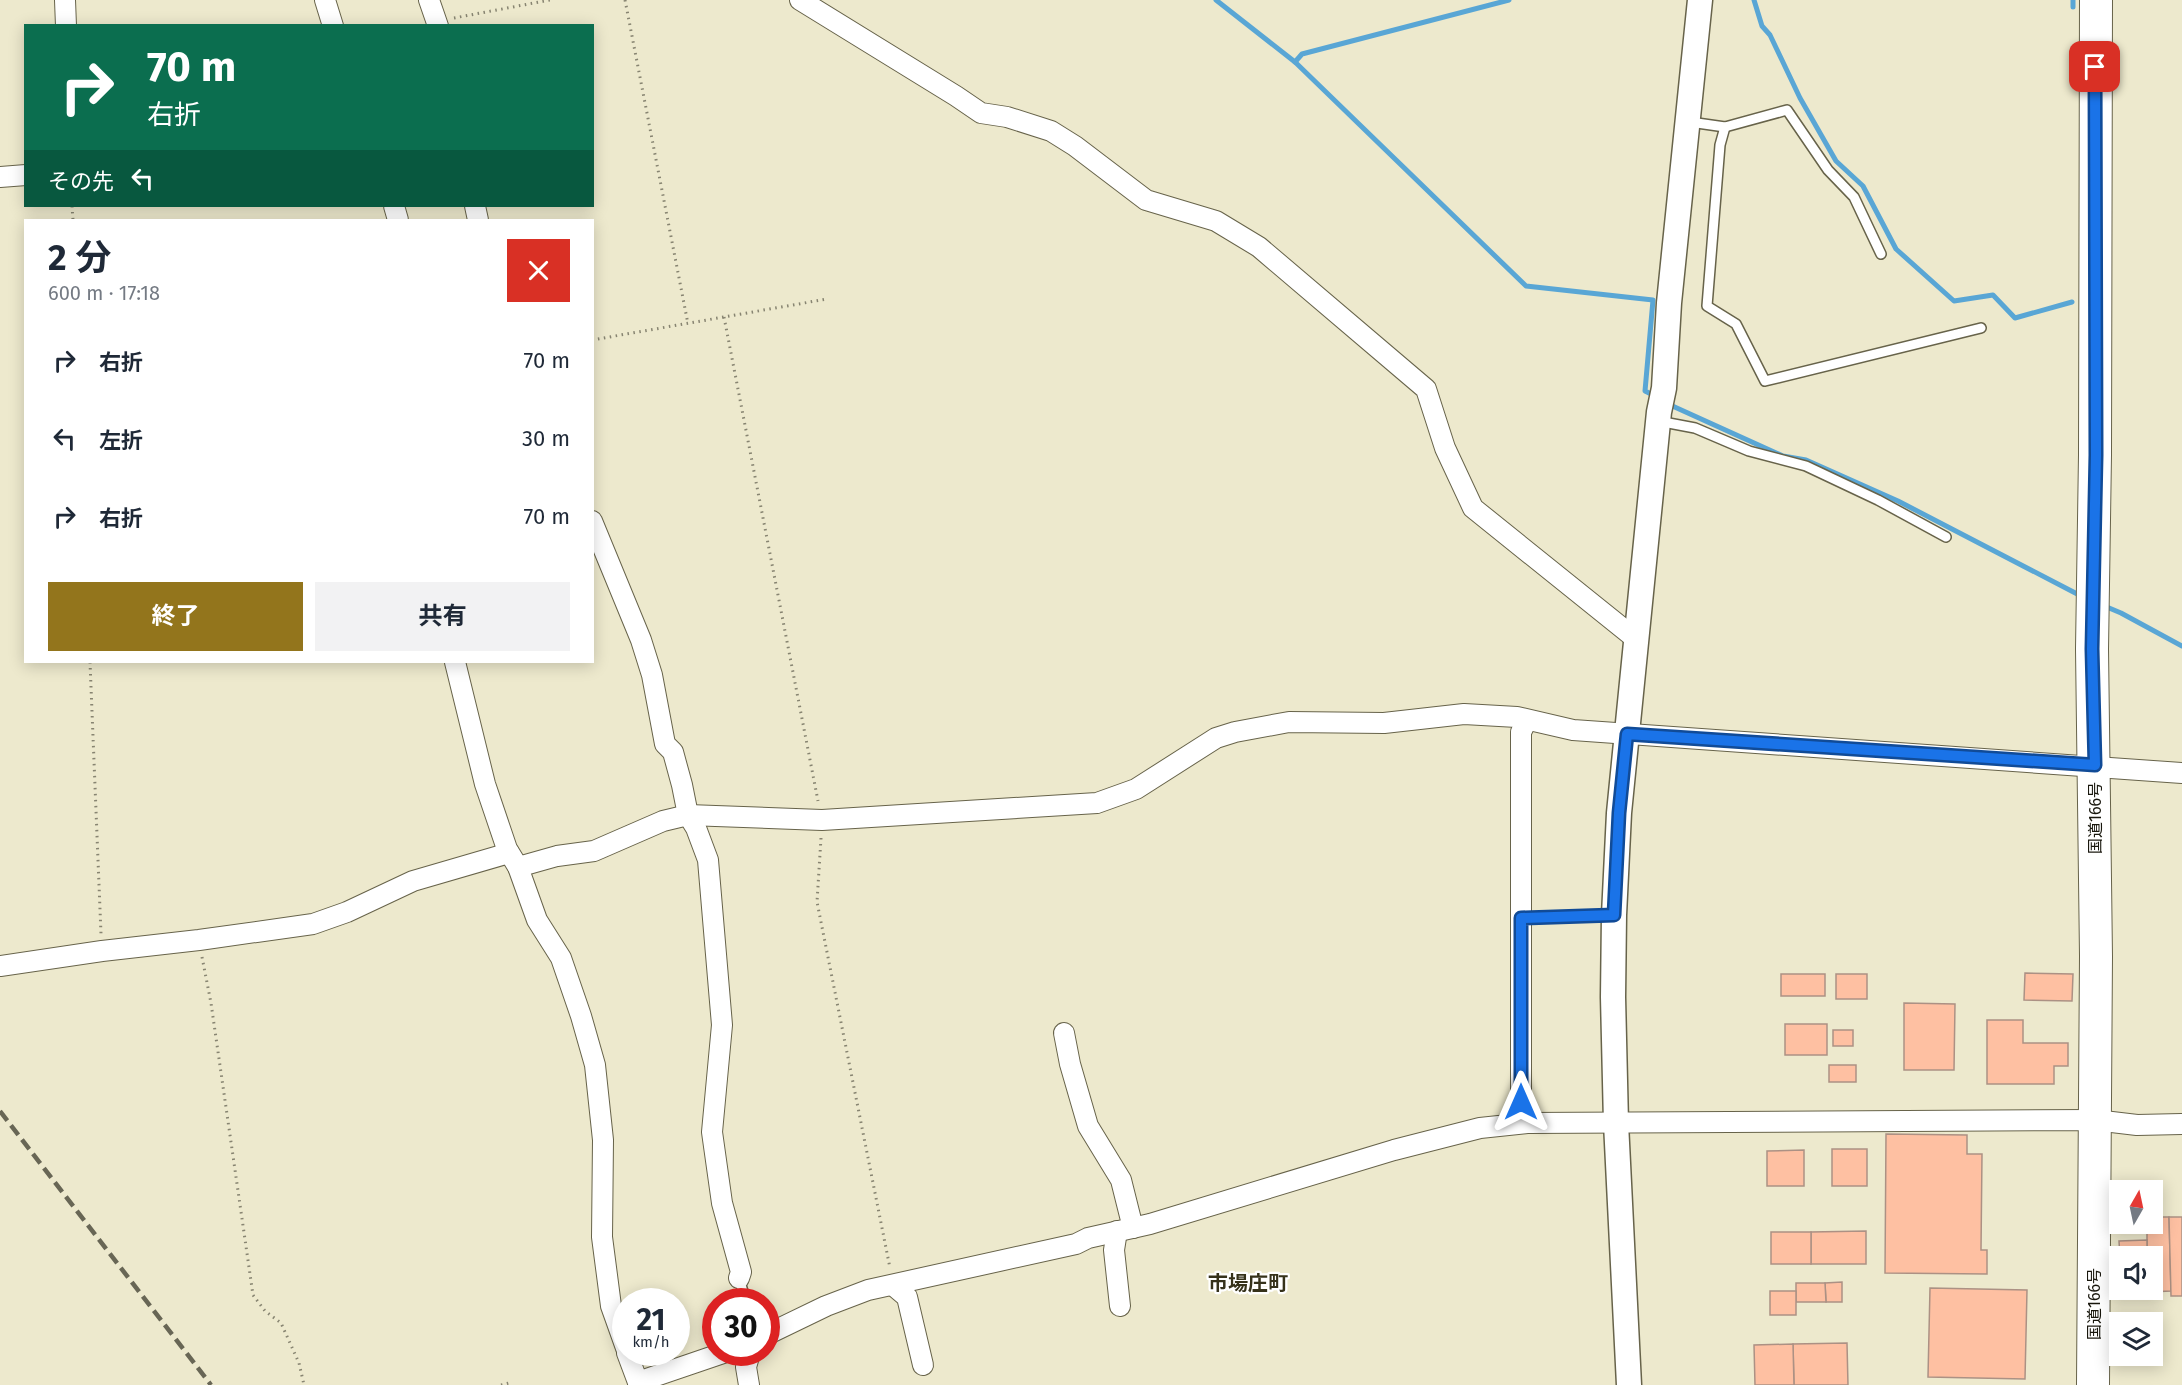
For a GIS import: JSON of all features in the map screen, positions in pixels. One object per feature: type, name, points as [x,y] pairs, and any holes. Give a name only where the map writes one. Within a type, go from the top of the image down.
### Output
[{"type":"highway","name":"国道166号","points":[[2093,1385],[2095,765],[2092,649],[2094,622],[2096,0]]},
{"type":"street","points":[[65,0],[66,24]]},
{"type":"street","points":[[324,0],[332,24]]},
{"type":"street","points":[[429,0],[437,23]]},
{"type":"street","points":[[800,0],[946,89],[981,113],[1007,117],[1051,131],[1075,146],[1146,200],[1216,221],[1259,248],[1426,389],[1444,448],[1473,508],[1636,639]]},
{"type":"street","points":[[1629,1385],[1616,1123],[1613,997],[1619,813],[1658,416],[1664,388],[1669,303],[1700,0]]},
{"type":"street","points":[[0,177],[24,175]]},
{"type":"street","points":[[594,526],[641,640],[652,675],[665,744],[673,752],[687,815],[696,828],[708,860],[722,1025],[712,1132],[722,1203],[741,1272],[739,1278]]},
{"type":"street","points":[[455,663],[485,784],[537,920],[561,958],[595,1065],[603,1140],[602,1237],[612,1309]]},
{"type":"street","points":[[0,966],[313,924],[347,912],[413,881],[513,860],[594,851],[663,821],[687,815],[821,825],[1097,804],[1136,789],[1216,738],[1289,722],[1384,723],[1464,714],[1517,717],[1573,730],[2095,765],[2182,773]]},
{"type":"street","points":[[1521,1123],[1521,732],[1527,720]]},
{"type":"street","points":[[1064,1033],[1070,1064],[1088,1126],[1121,1180],[1125,1230],[1114,1250],[1120,1306]]},
{"type":"street","points":[[780,1328],[826,1306],[868,1290],[1076,1244],[1088,1238],[1125,1230],[1394,1150],[1480,1128],[1521,1123],[2095,1120],[2138,1125],[2182,1124]]},
{"type":"street","points":[[894,1286],[907,1297],[923,1365]]},
{"type":"street","points":[[632,1366],[638,1383],[702,1360]]},
{"type":"street","points":[[746,1366],[749,1385]]},
{"type":"lane","points":[[1687,122],[1725,127],[1787,110],[1828,170],[1854,197],[1881,254]]},
{"type":"lane","points":[[1725,127],[1720,145],[1707,306],[1737,324],[1765,381],[1981,328]]},
{"type":"lane","points":[[1658,416],[1695,428],[1749,451],[1806,466],[1878,500],[1946,537]]},
{"type":"lane","points":[[1521,918],[1614,915]]},
{"type":"lane","points":[[739,1278],[742,1288]]},
{"type":"path","points":[[437,23],[550,0]]},
{"type":"path","points":[[625,0],[688,324]]},
{"type":"path","points":[[594,340],[827,299]]},
{"type":"path","points":[[724,317],[821,825],[817,902],[894,1286]]},
{"type":"path","points":[[90,663],[102,951]]},
{"type":"path","points":[[199,940],[211,1003],[253,1295],[265,1311],[280,1323],[298,1363],[303,1385]]},
{"type":"path","points":[[501,1385],[509,1383]]},
{"type":"building","points":[[2025,973],[2073,974],[2072,1001],[2024,1000]]},
{"type":"building","points":[[1781,974],[1825,974],[1825,996],[1781,996]]},
{"type":"building","points":[[1836,974],[1867,974],[1867,999],[1836,999]]},
{"type":"building","points":[[1904,1003],[1955,1004],[1954,1070],[1904,1070]]},
{"type":"building","points":[[1987,1020],[2023,1020],[2023,1043],[2068,1043],[2068,1066],[2054,1066],[2054,1084],[1987,1084]]},
{"type":"building","points":[[1785,1024],[1827,1024],[1827,1055],[1785,1055]]},
{"type":"building","points":[[1833,1030],[1853,1030],[1853,1046],[1833,1046]]},
{"type":"building","points":[[1829,1065],[1856,1065],[1856,1082],[1829,1082]]},
{"type":"building","points":[[1886,1134],[1967,1135],[1967,1154],[1982,1154],[1981,1250],[1987,1250],[1987,1274],[1885,1273]]},
{"type":"building","points":[[1832,1149],[1867,1149],[1867,1186],[1832,1186]]},
{"type":"building","points":[[1804,1150],[1804,1186],[1767,1186],[1767,1151]]},
{"type":"building","points":[[2163,1217],[2169,1217],[2171,1291],[2163,1291],[2163,1246],[2147,1246],[2147,1234],[2163,1234]]},
{"type":"building","points":[[2169,1217],[2182,1217],[2182,1296],[2171,1296]]},
{"type":"building","points":[[1866,1231],[1866,1264],[1811,1264],[1811,1232]]},
{"type":"building","points":[[1771,1232],[1811,1232],[1811,1264],[1771,1264]]},
{"type":"building","points":[[2147,1240],[2147,1246],[2119,1246],[2119,1241]]},
{"type":"building","points":[[1842,1282],[1842,1302],[1826,1302],[1825,1283]]},
{"type":"building","points":[[1796,1283],[1825,1283],[1826,1302],[1796,1302]]},
{"type":"building","points":[[1930,1288],[2027,1290],[2025,1379],[1928,1377]]},
{"type":"building","points":[[1770,1291],[1796,1291],[1796,1315],[1770,1315]]},
{"type":"building","points":[[1847,1343],[1848,1385],[1794,1385],[1793,1344]]},
{"type":"building","points":[[1793,1344],[1794,1385],[1755,1385],[1754,1345]]},
{"type":"waterway","points":[[1216,0],[1295,62],[1526,286],[1653,300],[1645,391],[1655,396]]},
{"type":"waterway","points":[[1295,62],[1302,54],[1509,0]]},
{"type":"waterway","points":[[1754,0],[1762,26],[1770,35],[1800,98],[1836,161],[1863,186],[1896,249],[1954,301],[1993,295],[2015,318],[2072,302]]},
{"type":"waterway","points":[[2073,0],[2073,7]]},
{"type":"waterway","points":[[1668,404],[1783,456],[1806,460],[1898,501],[2083,597]]},
{"type":"waterway","points":[[2102,605],[2182,646]]},
{"type":"railway","points":[[0,1111],[211,1385]]},
{"type":"district","name":"市場庄町","points":[[1248,1283]]},
{"type":"route","points":[[1521,1102],[1521,918],[1614,915],[1619,813],[1627,734],[2095,765],[2092,649],[2096,455],[2095,67]]}]
